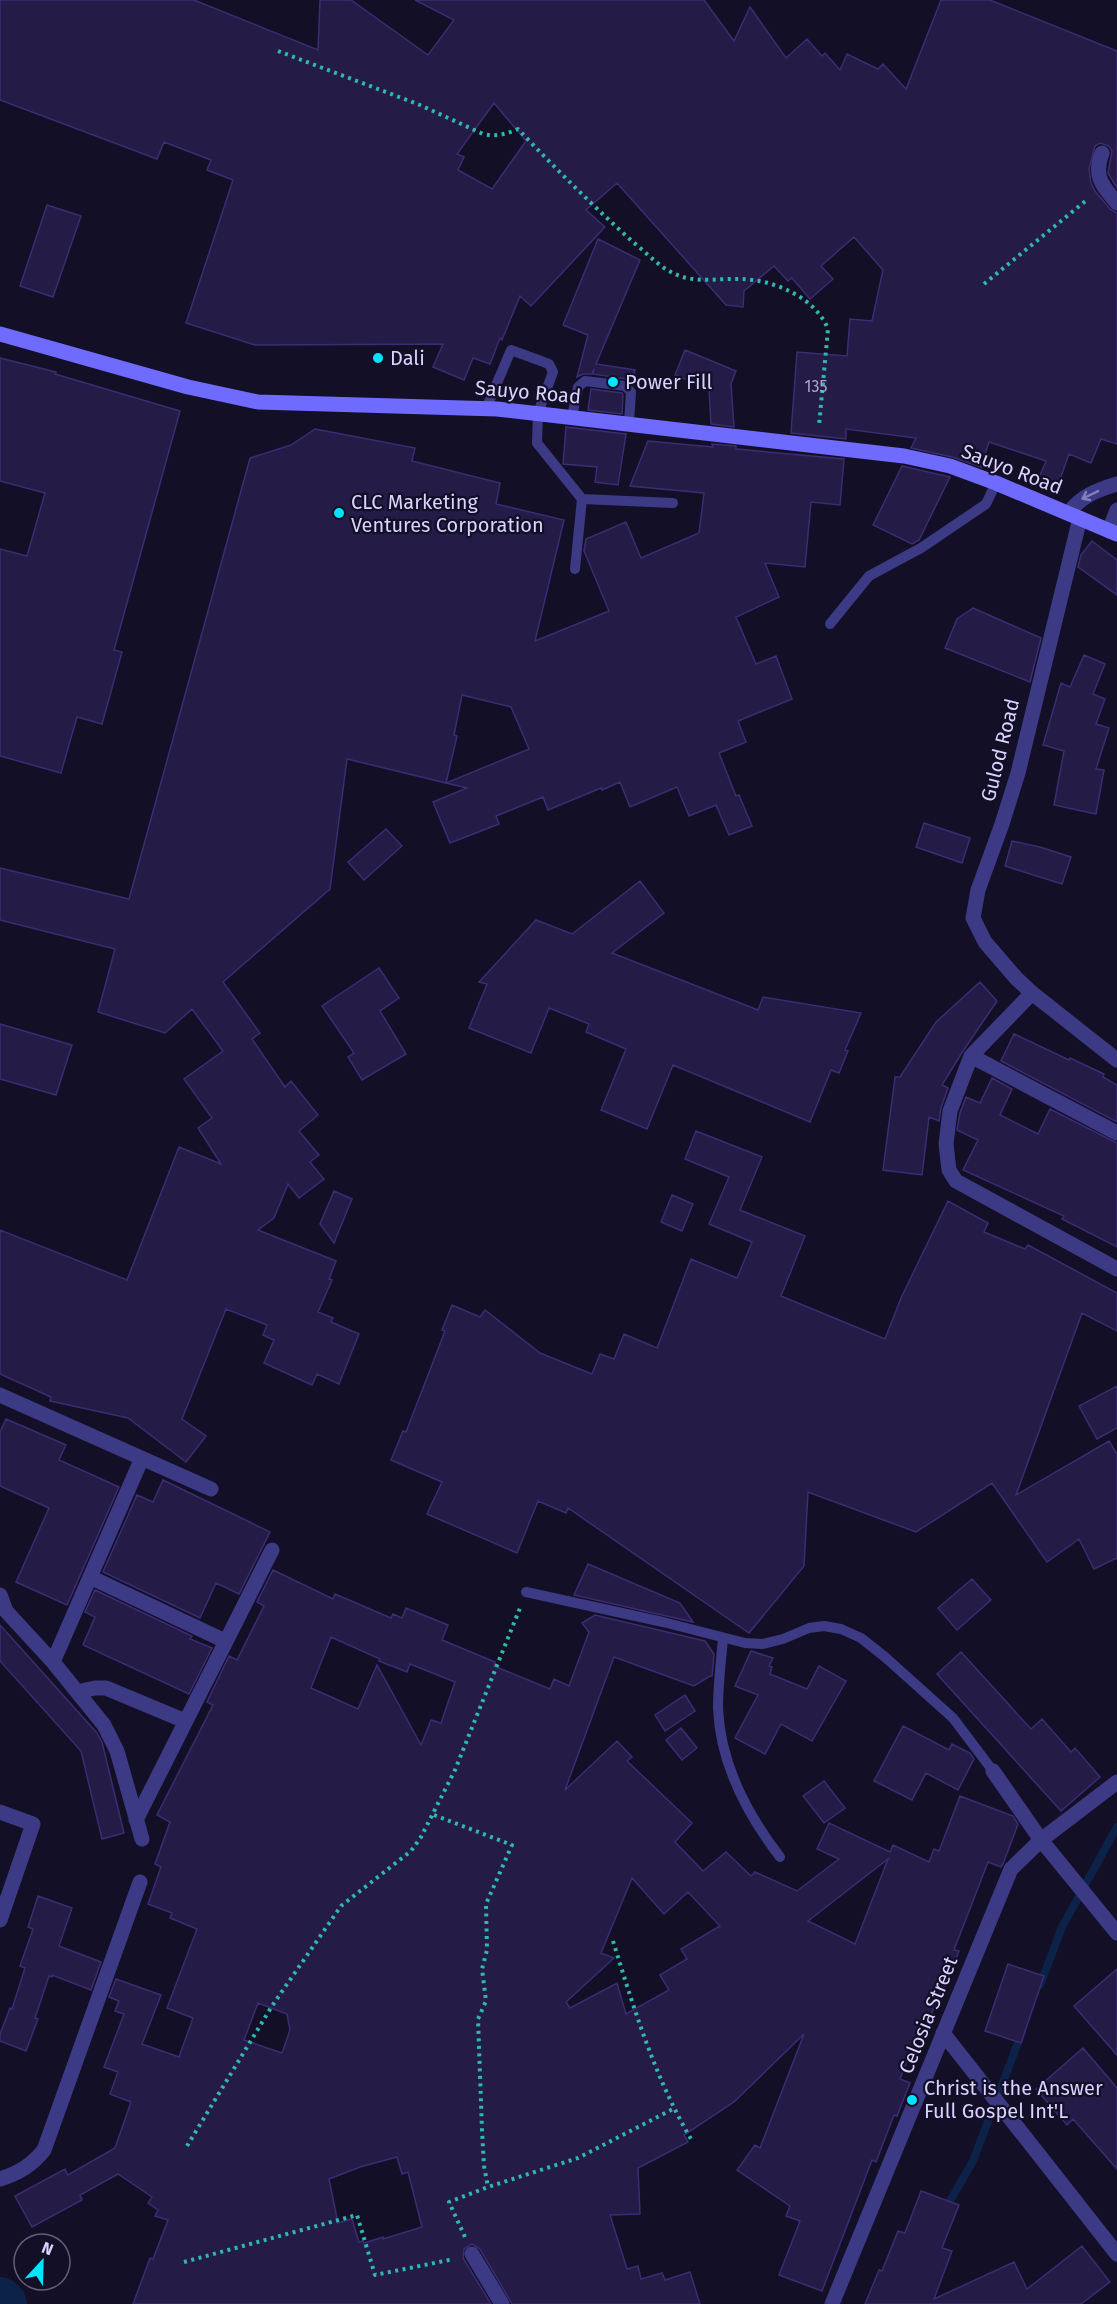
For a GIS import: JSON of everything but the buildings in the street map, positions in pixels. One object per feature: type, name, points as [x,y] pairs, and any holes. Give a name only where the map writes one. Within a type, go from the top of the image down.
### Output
[{"type":"main road","name":"Sauyo Road","points":[[0,334],[188,387],[258,402],[486,409],[538,413],[904,456],[950,466],[1113,532]]},
{"type":"street","points":[[1102,153],[1098,172],[1103,186],[1117,203]]},
{"type":"street","points":[[1074,516],[1075,503],[1087,495],[1117,484]]},
{"type":"street","points":[[1113,532],[1117,510]]},
{"type":"street","name":"Gulod Road","points":[[1074,516],[1018,772],[975,903],[973,918],[985,942],[1016,978],[1117,1060]]},
{"type":"street","points":[[1032,993],[971,1056],[950,1111],[946,1144],[949,1170],[956,1181],[1117,1269]]},
{"type":"street","points":[[971,1056],[1117,1133]]},
{"type":"street","points":[[1,1398],[212,1489]]},
{"type":"street","points":[[53,1662],[142,1458]]},
{"type":"street","points":[[136,1820],[272,1550]]},
{"type":"street","points":[[90,1577],[225,1641]]},
{"type":"street","points":[[0,1595],[6,1611],[53,1662],[104,1725],[117,1752],[142,1839]]},
{"type":"street","points":[[77,1692],[106,1688],[185,1721]]},
{"type":"street","points":[[993,1771],[1041,1840],[1117,1933]]},
{"type":"street","name":"Celosia Street","points":[[832,2304],[1011,1869],[1041,1840],[1117,1782]]},
{"type":"street","points":[[0,1812],[33,1824],[0,1920]]},
{"type":"street","points":[[0,2179],[32,2164],[44,2150],[140,1882]]},
{"type":"street","points":[[943,2033],[1117,2254]]},
{"type":"street","points":[[472,2254],[502,2304]]},
{"type":"lane","points":[[486,409],[509,354],[515,350],[552,367],[553,372],[538,413],[537,443],[582,499],[575,569]]},
{"type":"lane","points":[[572,417],[578,387],[585,381],[625,386],[629,389],[631,392],[629,423]]},
{"type":"lane","points":[[830,624],[869,576],[921,548],[986,504],[996,483]]},
{"type":"lane","points":[[582,499],[673,503]]},
{"type":"lane","points":[[526,1592],[663,1622],[723,1638],[763,1644],[783,1639],[809,1628],[824,1626],[841,1629],[861,1638],[885,1657],[953,1718],[993,1771]]},
{"type":"lane","points":[[723,1638],[718,1709],[726,1754],[733,1779],[757,1826],[780,1857]]},
{"type":"path","points":[[278,51],[420,105],[483,134],[493,136],[518,129],[570,184],[660,265],[673,273],[688,279],[757,281],[782,289],[814,306],[823,317],[828,335],[817,445]]},
{"type":"path","points":[[984,284],[1103,186]]},
{"type":"path","points":[[187,2146],[277,1997],[341,1906],[411,1851],[434,1815],[455,1770],[526,1592]]},
{"type":"path","points":[[434,1815],[512,1845],[486,1904],[487,1950],[482,1969],[486,2001],[478,2019],[482,2130],[488,2187]]},
{"type":"path","points":[[613,1941],[634,2010],[673,2109],[691,2139]]},
{"type":"path","points":[[184,2262],[357,2215],[375,2275],[472,2254],[449,2202],[578,2158],[673,2109]]},
{"type":"waterway","points":[[1040,1985],[1062,1927],[1117,1827]]},
{"type":"waterway","points":[[946,2208],[973,2161],[1022,2032]]},
{"type":"waterway","points":[[0,2300],[4,2304]]},
{"type":"place","name":"Dali","points":[[378,358]]},
{"type":"place","name":"Power Fill","points":[[613,382]]},
{"type":"place","name":"CLC Marketing Ventures Corporation","points":[[339,513]]},
{"type":"place","name":"Christ is the Answer Full Gospel Int'L","points":[[912,2100]]}]
